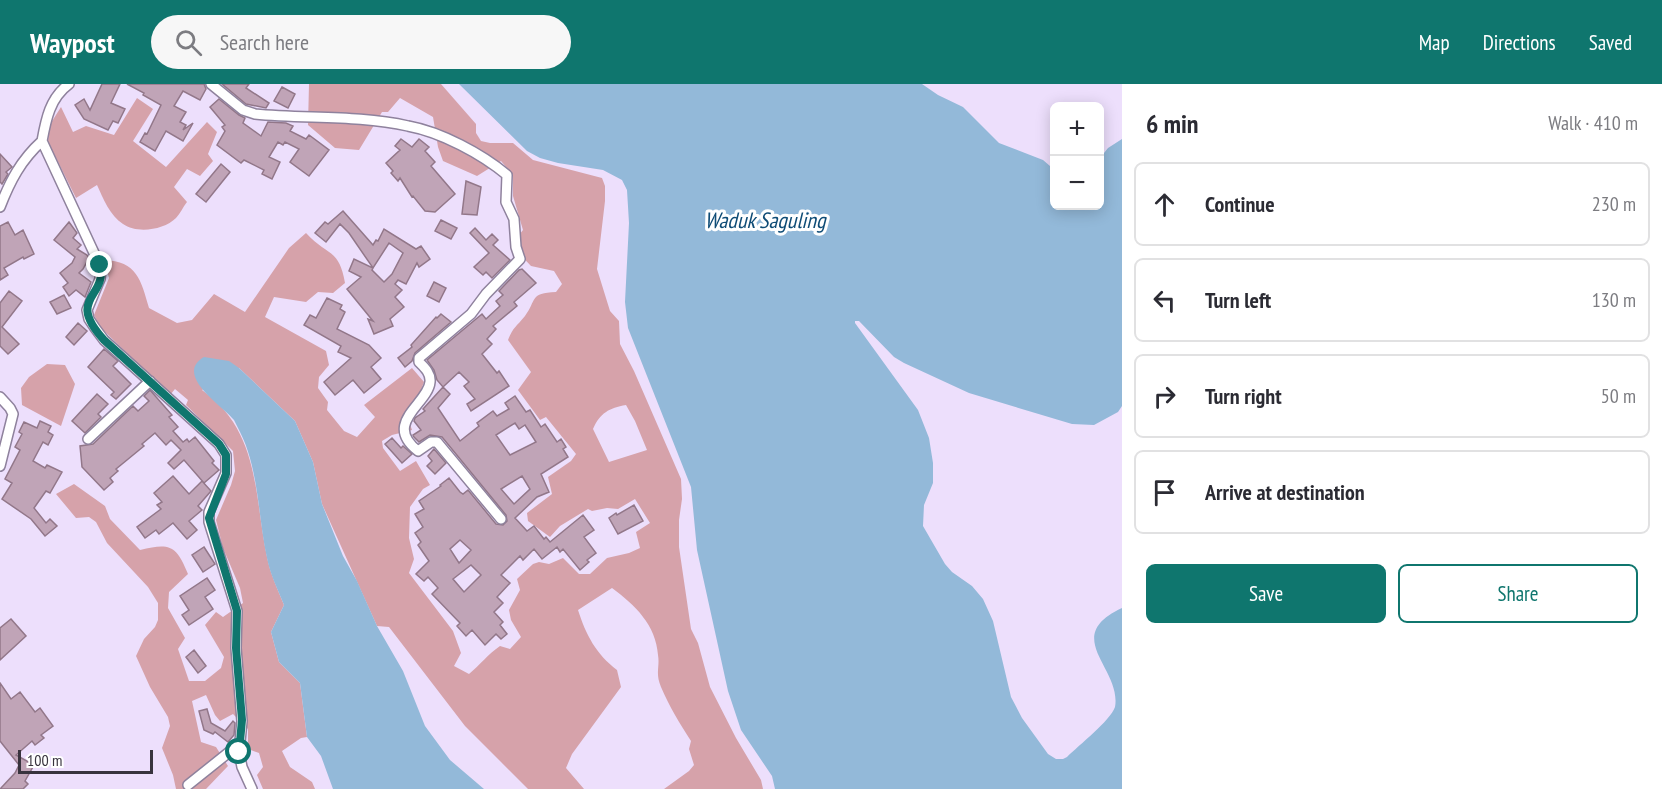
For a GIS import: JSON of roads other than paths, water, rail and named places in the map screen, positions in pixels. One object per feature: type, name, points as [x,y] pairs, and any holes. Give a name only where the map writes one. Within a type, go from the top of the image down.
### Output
[{"type":"street","points":[[0,207],[13,176],[23,160],[42,141],[52,104],[69,84]]},
{"type":"street","points":[[211,84],[250,113],[360,120],[416,128],[485,157],[507,175],[506,202],[514,219],[516,247],[520,259],[486,294],[471,314],[419,358],[418,362],[430,375],[430,383],[409,416],[405,430],[408,441],[418,451],[431,442],[437,442],[501,519]]},
{"type":"street","points":[[42,141],[100,266],[100,279],[87,307],[88,319],[104,340],[219,444],[226,455],[226,474],[209,518],[237,611],[236,648],[242,720],[238,745],[242,767],[252,789]]},
{"type":"street","points":[[88,439],[150,381]]},
{"type":"street","points":[[0,397],[13,414],[0,466]]},
{"type":"street","points":[[188,785],[238,745]]},
{"type":"water","name":"Waduk Saguling","points":[[459,84],[922,84],[963,107],[999,143],[1043,160],[1050,166],[1050,210],[1104,210],[1104,153],[1122,139],[1122,406],[1118,412],[1094,425],[1072,424],[969,393],[894,357],[859,321],[855,323],[918,410],[929,438],[933,483],[924,505],[923,526],[945,564],[972,586],[983,599],[993,621],[1011,697],[1022,718],[1048,754],[1056,759],[1067,757],[1101,726],[1115,707],[1115,693],[1094,642],[1096,630],[1104,619],[1122,608],[1122,789],[775,789],[772,776],[741,730],[728,691],[697,550],[691,487],[628,328],[625,302],[629,223],[627,190],[622,180],[603,170],[558,163],[540,158],[527,151]]},
{"type":"water","points":[[204,357],[229,361],[239,368],[295,421],[313,462],[322,504],[343,556],[377,626],[403,671],[425,726],[450,760],[484,789],[333,789],[321,756],[307,737],[300,683],[279,662],[271,632],[284,605],[268,564],[255,478],[246,446],[234,420],[203,390],[197,381],[194,372],[196,364]]}]
